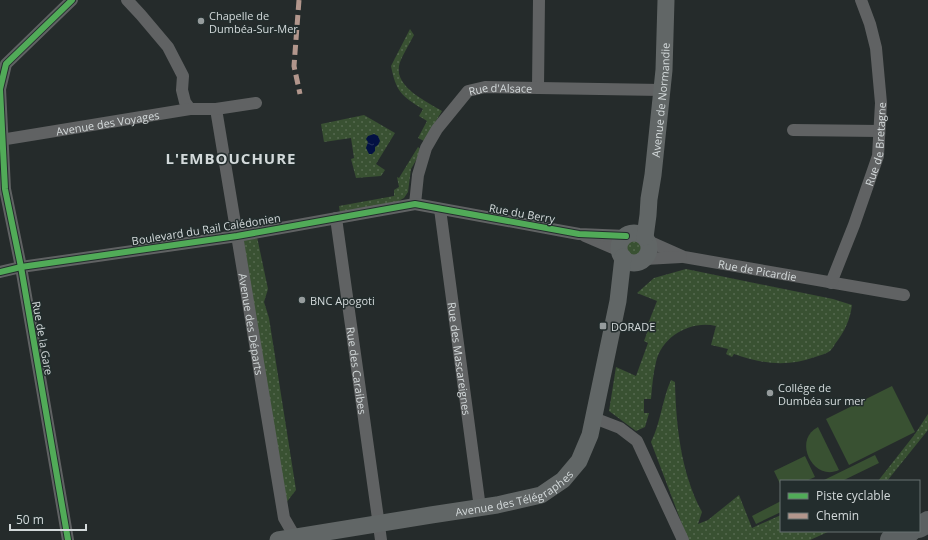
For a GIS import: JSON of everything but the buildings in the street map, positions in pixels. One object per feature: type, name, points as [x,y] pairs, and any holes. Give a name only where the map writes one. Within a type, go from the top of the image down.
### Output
[{"type":"highway","points":[[891,540],[908,532]]},
{"type":"street","name":"Rue de la Gare","points":[[68,540],[21,267],[5,189],[1,140],[0,89],[6,64],[72,0]]},
{"type":"street","points":[[127,0],[168,47],[183,76],[182,90],[185,102],[190,109]]},
{"type":"street","points":[[538,87],[539,0]]},
{"type":"street","name":"Avenue de Normandie","points":[[637,237],[649,199],[653,175],[664,70],[666,0]]},
{"type":"street","name":"Rue de Bretagne","points":[[831,283],[854,225],[878,156],[881,103],[876,48],[870,24],[861,0]]},
{"type":"street","name":"Rue d'Alsace","points":[[415,204],[418,175],[426,148],[441,124],[468,91],[485,86],[661,90]]},
{"type":"street","name":"Avenue des Voyages","points":[[1,140],[190,109],[216,109],[256,103]]},
{"type":"street","name":"Avenue des Départs","points":[[216,109],[284,518],[290,539]]},
{"type":"street","points":[[793,130],[879,131]]},
{"type":"street","name":"Rue du Berry","points":[[415,204],[579,234],[637,237]]},
{"type":"street","name":"Boulevard du Rail Calédonien","points":[[0,272],[21,267],[237,236],[415,204]]},
{"type":"street","name":"Rue des Mascareignes","points":[[440,209],[480,508]]},
{"type":"street","name":"Rue des Caraibes","points":[[336,218],[380,532]]},
{"type":"street","name":"Rue du Berry","points":[[579,234],[631,257]]},
{"type":"street","points":[[637,237],[648,252],[631,257],[620,242],[637,237]]},
{"type":"street","name":"Rue de Picardie","points":[[637,237],[684,257]]},
{"type":"street","name":"Rue de Picardie","points":[[631,257],[684,257],[904,295]]},
{"type":"street","name":"Avenue des Télégraphes","points":[[290,539],[380,532],[541,495],[563,480],[579,461],[590,435],[618,302],[631,257]]},
{"type":"street","points":[[594,418],[620,428],[636,441],[683,540]]},
{"type":"green space","points":[[410,29],[414,35],[403,55],[399,66],[399,74],[407,88],[421,99],[442,111],[424,141],[418,138],[427,121],[419,116],[423,109],[409,100],[401,92],[395,81],[391,66]]},
{"type":"green space","points":[[364,115],[395,133],[376,164],[385,170],[381,176],[356,178],[351,159],[354,158],[351,138],[324,142],[321,124]]},
{"type":"green space","points":[[418,147],[422,150],[411,169],[408,192],[404,198],[393,204],[340,213],[339,206],[394,196],[394,190],[399,187],[397,177],[399,178]]},
{"type":"green space","points":[[256,232],[268,289],[264,302],[269,318],[296,490],[282,508],[237,236]]},
{"type":"green space","points":[[635,238],[642,241],[645,248],[642,255],[635,258],[628,255],[625,248],[628,241]]},
{"type":"green space","points":[[686,269],[833,299],[852,305],[850,316],[839,339],[830,351],[805,360],[785,363],[764,362],[734,354],[732,357],[726,354],[728,349],[711,345],[716,326],[697,325],[679,332],[664,345],[659,353],[654,371],[651,399],[644,399],[644,413],[649,413],[645,427],[636,431],[609,411],[616,367],[636,376],[648,343],[644,341],[650,325],[648,324],[657,301],[637,293],[654,278]]},
{"type":"green space","points":[[671,380],[675,382],[678,432],[684,465],[702,512],[698,524],[708,520],[739,495],[752,528],[780,515],[780,532],[828,532],[810,540],[688,540],[651,442],[657,427],[665,395]]},
{"type":"green space","points":[[892,386],[915,432],[849,465],[826,419]]},
{"type":"green space","points":[[928,414],[928,430],[888,480],[879,480],[915,434]]},
{"type":"green space","points":[[818,427],[839,470],[830,472],[821,470],[814,465],[809,458],[806,449],[807,441],[810,433]]},
{"type":"green space","points":[[875,455],[879,463],[844,480],[824,480]]},
{"type":"green space","points":[[805,456],[815,477],[808,480],[780,480],[780,484],[774,471]]},
{"type":"green space","points":[[780,502],[780,512],[756,524],[752,516]]},
{"type":"water","points":[[374,134],[378,136],[380,141],[375,147],[375,151],[372,154],[369,154],[366,148],[368,142],[366,139],[368,136]]},
{"type":"marked path","points":[[299,0],[294,66],[300,94]]},
{"type":"cycle path","points":[[68,540],[21,267],[5,189],[0,89],[6,64],[72,0]]},
{"type":"cycle path","points":[[0,272],[21,267],[237,236],[415,204],[579,234],[626,236]]},
{"type":"place","name":"Chapelle de Dumbéa-Sur-Mer","points":[[201,21]]},
{"type":"place","name":"BNC Apogoti","points":[[302,300]]},
{"type":"place","name":"DORADE","points":[[603,326]]},
{"type":"place","name":"Collége de Dumbéa sur mer","points":[[770,393]]},
{"type":"district","name":"L'EMBOUCHURE","points":[[231,158]]}]
